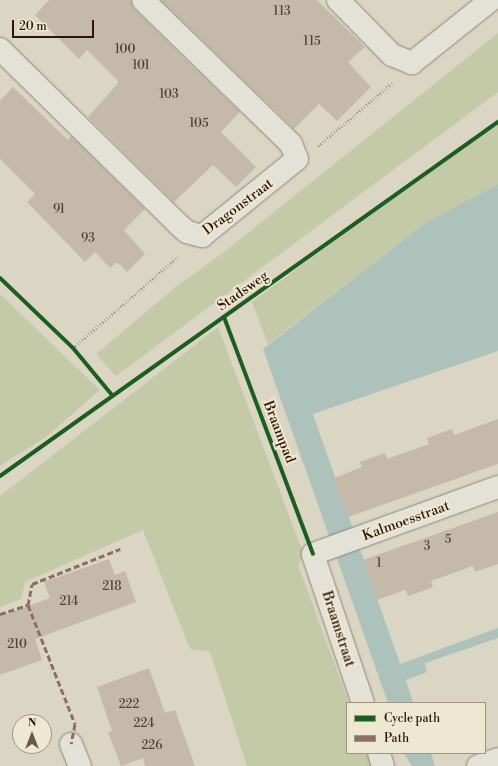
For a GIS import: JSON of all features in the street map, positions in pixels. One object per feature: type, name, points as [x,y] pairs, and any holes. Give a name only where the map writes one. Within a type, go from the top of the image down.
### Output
[{"type":"street","points":[[143,0],[291,144],[297,159]]},
{"type":"street","points":[[338,0],[392,55],[412,63],[491,0]]},
{"type":"street","name":"Dragonstraat","points":[[0,49],[187,232],[202,236],[297,159]]},
{"type":"street","name":"Kalmoesstraat","points":[[323,551],[498,487]]},
{"type":"street","name":"Braamstraat","points":[[323,551],[363,702]]},
{"type":"street","points":[[71,744],[80,766]]},
{"type":"street","points":[[379,754],[384,766]]},
{"type":"street","points":[[478,766],[498,759]]},
{"type":"path","points":[[297,159],[317,147],[402,75],[412,63]]},
{"type":"path","points":[[73,348],[202,236]]},
{"type":"path","points":[[68,342],[78,354]]},
{"type":"green space","points":[[498,33],[498,92],[116,376],[96,354],[177,286],[224,252]]},
{"type":"green space","points":[[498,119],[498,184],[425,223],[268,344],[252,302]]},
{"type":"green space","points":[[0,294],[100,390],[46,437],[0,466]]},
{"type":"green space","points":[[218,327],[304,555],[298,565],[349,702],[346,702],[346,754],[367,754],[372,766],[247,766],[210,652],[190,649],[143,530],[25,582],[21,599],[0,607],[0,496]]},
{"type":"water","points":[[498,184],[498,351],[313,414],[400,664],[498,628],[498,638],[425,663],[427,672],[406,680],[413,702],[388,702],[263,349],[425,223]]},
{"type":"water","points":[[405,754],[431,754],[435,766],[412,766]]},
{"type":"building","points":[[49,0],[131,0],[134,9],[240,112],[221,132],[256,167],[236,187],[213,165],[174,202],[88,117],[119,82],[87,50],[79,59],[35,15]]},
{"type":"building","points":[[161,0],[317,0],[365,47],[348,62],[371,87],[337,121],[319,104],[294,129]]},
{"type":"building","points":[[13,87],[68,140],[71,136],[145,209],[124,230],[145,254],[127,272],[117,262],[110,268],[95,252],[85,262],[27,202],[35,194],[0,159],[0,101]]},
{"type":"building","points":[[498,419],[498,464],[348,517],[334,478],[362,467],[360,462],[385,453],[387,459],[429,444],[427,438],[452,429],[454,435]]},
{"type":"building","points":[[498,512],[498,564],[475,572],[473,566],[431,581],[433,587],[420,592],[408,596],[405,590],[377,600],[363,560]]},
{"type":"building","points":[[109,559],[115,575],[125,571],[136,602],[35,639],[42,660],[0,675],[0,616],[50,598],[44,582]]},
{"type":"building","points":[[149,668],[165,713],[175,710],[195,766],[145,766],[143,758],[121,766],[108,732],[112,731],[97,687]]},
{"type":"marked path","points":[[0,614],[28,605],[32,584],[120,549]]},
{"type":"marked path","points":[[28,605],[75,724],[71,744]]},
{"type":"cycle path","name":"Stadsweg","points":[[0,476],[498,122]]},
{"type":"cycle path","points":[[0,278],[73,348],[112,395]]},
{"type":"cycle path","name":"Stadsweg","points":[[224,317],[313,554]]}]
